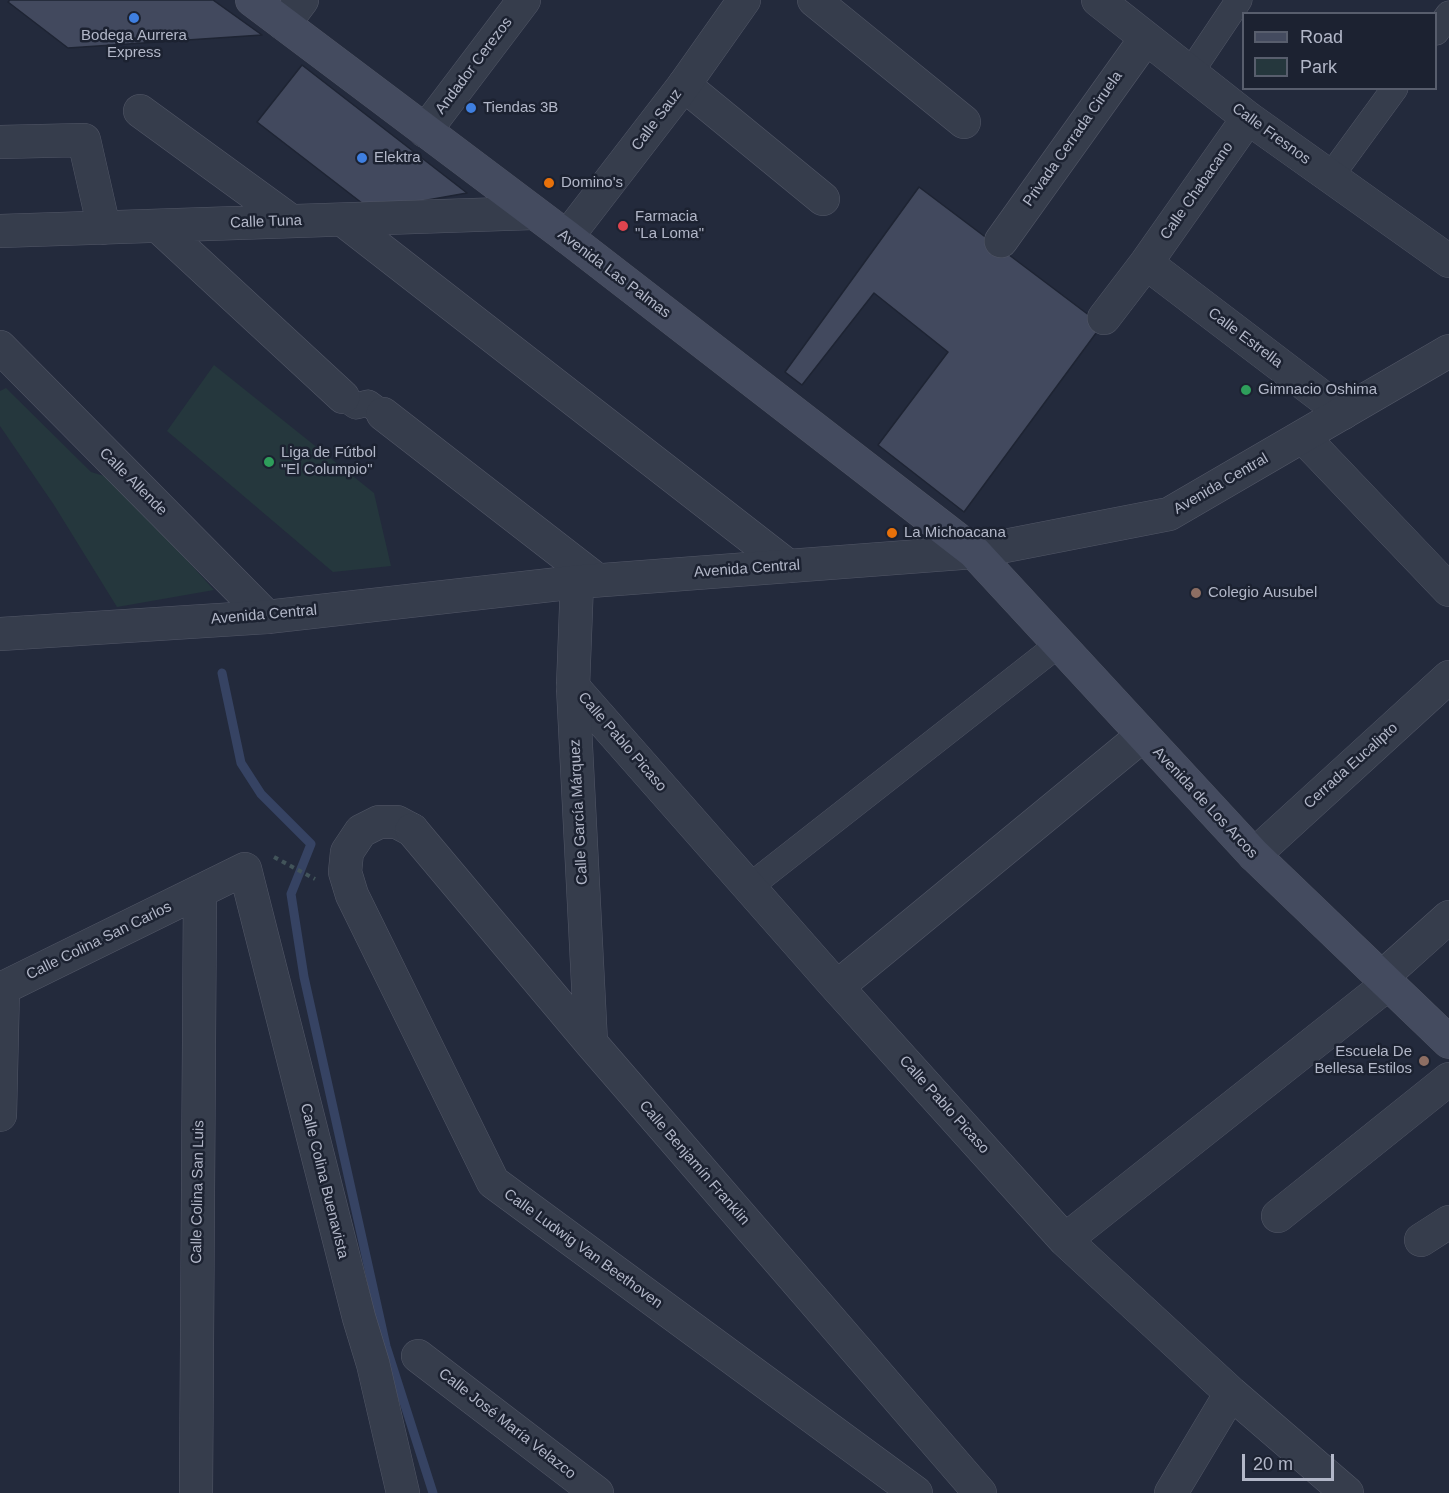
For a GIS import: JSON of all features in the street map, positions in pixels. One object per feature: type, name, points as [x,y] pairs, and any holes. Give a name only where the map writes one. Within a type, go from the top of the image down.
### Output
[{"type":"main road","name":"Avenida Las Palmas","points":[[252,0],[293,12],[425,131],[567,237],[974,552]]},
{"type":"main road","name":"Avenida de Los Arcos","points":[[974,552],[1254,855],[1449,1042]]},
{"type":"street","name":"Andador Cerezos","points":[[425,131],[524,0]]},
{"type":"street","name":"Calle Sauz","points":[[567,237],[684,85],[744,0]]},
{"type":"street","points":[[814,0],[964,122]]},
{"type":"street","name":"Calle Fresnos","points":[[1098,0],[1248,118],[1449,261]]},
{"type":"street","points":[[1190,73],[1239,0]]},
{"type":"street","points":[[1437,31],[1449,14]]},
{"type":"street","name":"Privada Cerrada Ciruela","points":[[1001,241],[1146,38]]},
{"type":"street","points":[[684,85],[823,199]]},
{"type":"street","points":[[1330,177],[1394,90]]},
{"type":"street","points":[[140,111],[291,221]]},
{"type":"street","name":"Calle Chabacano","points":[[1104,318],[1146,263],[1248,118]]},
{"type":"street","points":[[0,141],[84,140],[104,228]]},
{"type":"street","name":"Calle Tuna","points":[[0,231],[532,213]]},
{"type":"street","points":[[343,220],[788,566]]},
{"type":"street","points":[[158,226],[343,397],[356,406],[368,403],[383,414],[587,581]]},
{"type":"street","name":"Calle Estrella","points":[[1146,263],[1343,413]]},
{"type":"street","name":"Calle Allende","points":[[0,347],[267,617]]},
{"type":"street","name":"Avenida Central","points":[[0,634],[267,617],[587,581],[974,552],[1168,514],[1449,351]]},
{"type":"street","points":[[1303,437],[1449,590]]},
{"type":"street","name":"Calle García Márquez","points":[[587,581],[573,687],[591,1043]]},
{"type":"street","points":[[749,887],[1059,644]]},
{"type":"street","name":"Cerrada Eucalipto","points":[[1254,855],[1449,677]]},
{"type":"street","name":"Calle Pablo Picaso","points":[[573,687],[837,987],[1065,1240],[1231,1392],[1347,1493]]},
{"type":"street","points":[[837,987],[1142,736]]},
{"type":"street","name":"Calle Ludwig Van Beethoven","points":[[412,830],[397,822],[379,822],[361,831],[347,852],[345,872],[352,895],[493,1182],[916,1493]]},
{"type":"street","name":"Calle Benjamín Franklin","points":[[412,830],[591,1043],[980,1493]]},
{"type":"street","name":"Calle Colina San Carlos","points":[[0,1115],[3,988],[245,869]]},
{"type":"street","name":"Calle Colina Buenavista","points":[[245,869],[373,1364],[402,1493]]},
{"type":"street","name":"Calle Colina San Luis","points":[[196,1493],[200,891]]},
{"type":"street","points":[[1065,1240],[1384,981],[1449,917]]},
{"type":"street","points":[[1278,1216],[1449,1079]]},
{"type":"street","points":[[1421,1240],[1449,1222]]},
{"type":"street","name":"Calle José María Velazco","points":[[418,1356],[597,1493]]},
{"type":"street","points":[[1171,1493],[1231,1392]]},
{"type":"path","points":[[280,859],[321,882]]},
{"type":"green space","name":"Liga de Fútbol \"El Columpio\"","points":[[214,365],[374,493],[391,566],[333,572],[167,431]]},
{"type":"green space","points":[[6,388],[91,472],[114,479],[214,590],[117,607],[54,505],[0,426],[0,391]]},
{"type":"building","name":"Bodega Aurrera Express","points":[[10,0],[213,0],[262,35],[68,48],[8,2]]},
{"type":"building","name":"Elektra","points":[[302,65],[467,193],[371,210],[257,122]]},
{"type":"building","points":[[919,187],[1102,325],[964,512],[878,445],[948,352],[874,293],[802,385],[785,372]]},
{"type":"waterway","points":[[222,673],[241,763],[261,794],[311,844],[291,894],[304,977],[386,1346],[433,1493]]},
{"type":"place","name":"Bodega Aurrera Express","points":[[134,18]]},
{"type":"place","name":"Tiendas 3B","points":[[471,108]]},
{"type":"place","name":"Elektra","points":[[362,158]]},
{"type":"place","name":"Domino's","points":[[549,183]]},
{"type":"place","name":"Farmacia \"La Loma\"","points":[[623,226]]},
{"type":"place","name":"Gimnacio Oshima","points":[[1246,390]]},
{"type":"place","name":"Liga de Fútbol \"El Columpio\"","points":[[269,462]]},
{"type":"place","name":"La Michoacana","points":[[892,533]]},
{"type":"place","name":"Colegio Ausubel","points":[[1196,593]]},
{"type":"place","name":"Escuela De Bellesa Estilos","points":[[1424,1061]]}]
